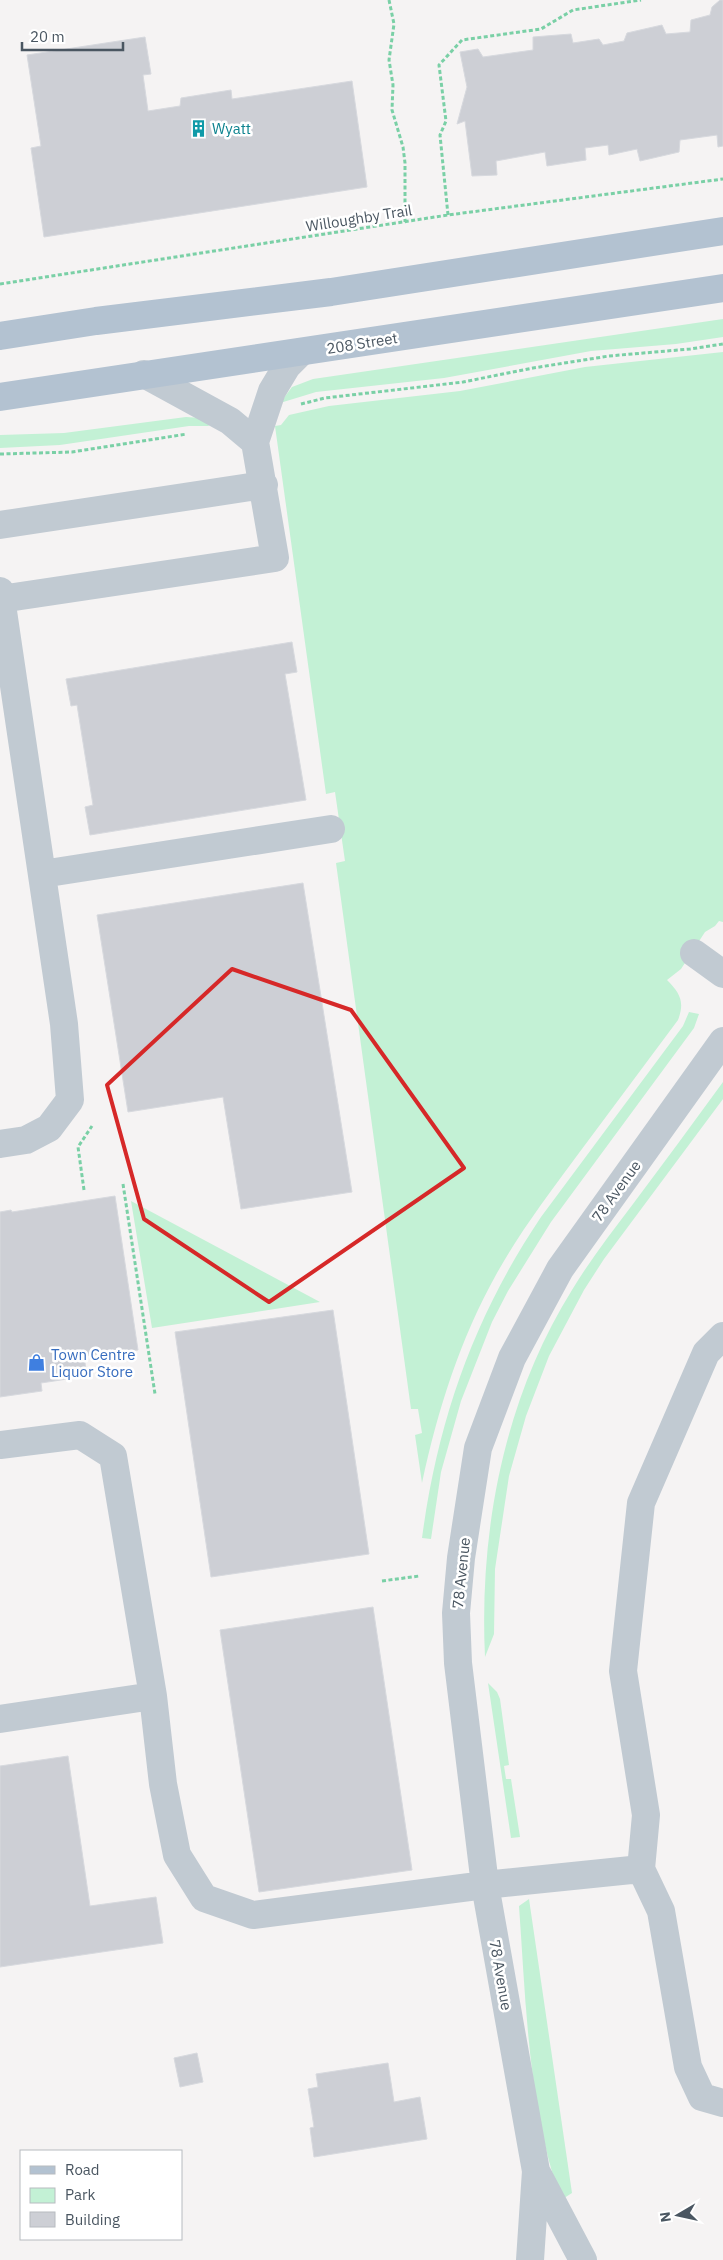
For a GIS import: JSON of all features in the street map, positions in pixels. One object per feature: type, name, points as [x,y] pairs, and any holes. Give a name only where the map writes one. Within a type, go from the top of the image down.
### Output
[{"type":"main road","points":[[0,336],[96,321],[331,292],[723,231]]},
{"type":"main road","name":"208 Street","points":[[0,397],[723,288]]},
{"type":"street","points":[[0,1144],[26,1140],[49,1128],[70,1100],[64,1024],[1,595],[275,558],[264,485],[255,442],[272,391],[287,366],[301,352]]},
{"type":"street","points":[[144,374],[230,421],[255,442]]},
{"type":"street","points":[[0,525],[264,485]]},
{"type":"street","points":[[42,874],[331,829]]},
{"type":"street","points":[[694,953],[723,974]]},
{"type":"street","name":"78 Avenue","points":[[530,2260],[536,2171],[485,1884],[458,1663],[456,1613],[461,1558],[478,1448],[512,1358],[560,1269],[723,1041]]},
{"type":"street","points":[[723,1336],[706,1353],[641,1503],[623,1670],[646,1815],[641,1870],[662,1911],[688,2067],[702,2097],[723,2103]]},
{"type":"street","points":[[0,1446],[80,1435],[113,1456],[153,1696],[163,1784],[177,1855],[204,1898],[253,1914],[485,1884],[641,1870]]},
{"type":"street","points":[[0,1719],[153,1696]]},
{"type":"street","name":"78 Avenue","points":[[536,2171],[582,2260]]},
{"type":"path","points":[[389,0],[394,24],[389,60],[393,85],[392,110],[403,147],[406,223]]},
{"type":"path","points":[[448,215],[440,134],[446,121],[440,65],[462,40],[541,29],[573,10],[641,0]]},
{"type":"path","name":"Willoughby Trail","points":[[0,284],[406,223],[448,215],[723,179]]},
{"type":"path","points":[[298,405],[325,398],[463,382],[533,368],[609,356],[690,349],[723,344]]},
{"type":"path","points":[[0,454],[72,452],[196,433]]},
{"type":"path","points":[[84,1190],[78,1147],[90,1131],[93,1122]]},
{"type":"path","points":[[123,1184],[155,1394]]},
{"type":"path","points":[[382,1581],[419,1576]]},
{"type":"highlighted area","points":[[232,969],[351,1010],[464,1168],[269,1302],[144,1219],[107,1085]]},
{"type":"green space","points":[[723,319],[723,337],[676,344],[591,351],[444,378],[316,392],[280,403],[292,387],[313,379]]},
{"type":"green space","points":[[723,352],[723,922],[719,921],[705,932],[681,969],[667,980],[680,998],[681,1008],[678,1020],[545,1200],[497,1273],[461,1349],[435,1428],[422,1483],[415,1435],[422,1433],[418,1409],[411,1409],[336,863],[345,861],[335,792],[326,794],[275,426],[281,425],[289,415],[329,406],[460,391],[585,367]]},
{"type":"green space","points":[[186,417],[202,418],[214,423],[208,426],[189,426],[60,445],[0,448],[0,435],[64,433]]},
{"type":"green space","points":[[689,1012],[699,1014],[694,1028],[551,1222],[508,1291],[492,1322],[461,1401],[441,1472],[431,1539],[422,1538],[429,1494],[449,1411],[462,1370],[496,1293],[541,1217],[683,1026]]},
{"type":"green space","points":[[723,1082],[723,1099],[604,1259],[584,1290],[549,1356],[526,1416],[509,1476],[495,1569],[494,1634],[485,1657],[486,1561],[492,1514],[501,1467],[513,1421],[529,1375],[548,1332],[586,1268]]},
{"type":"green space","points":[[131,1201],[320,1302],[152,1328]]},
{"type":"green space","points":[[488,1683],[497,1692],[500,1699],[509,1765],[504,1766],[506,1779],[511,1779],[520,1837],[511,1838]]},
{"type":"green space","points":[[529,1899],[572,2193],[561,2200],[550,2165],[542,2128],[530,2054],[519,1906]]},
{"type":"building","points":[[720,0],[723,0],[723,146],[718,147],[717,135],[680,140],[679,152],[640,161],[637,149],[609,155],[608,145],[585,148],[586,160],[547,166],[545,152],[496,161],[497,175],[472,176],[465,121],[457,124],[467,87],[460,52],[478,49],[483,57],[533,50],[533,37],[571,34],[573,43],[599,39],[603,45],[624,41],[627,33],[662,25],[666,34],[690,32],[691,20],[710,15],[712,7]]},
{"type":"building","name":"Wyatt","points":[[145,37],[151,74],[143,75],[148,111],[180,106],[181,98],[231,90],[232,99],[352,81],[367,187],[44,237],[31,148],[41,146],[27,55]]},
{"type":"building","points":[[292,642],[297,672],[285,674],[306,800],[90,835],[85,807],[93,805],[77,705],[71,706],[66,679]]},
{"type":"building","points":[[303,883],[352,1192],[241,1209],[223,1097],[128,1112],[97,915]]},
{"type":"building","points":[[115,1196],[138,1350],[84,1356],[87,1376],[41,1383],[42,1391],[0,1397],[0,1212],[11,1210],[12,1212]]},
{"type":"building","points":[[333,1310],[369,1554],[211,1577],[175,1332]]},
{"type":"building","points":[[373,1607],[412,1870],[259,1892],[220,1630]]},
{"type":"building","points":[[68,1756],[90,1906],[156,1897],[163,1943],[0,1967],[0,1766]]},
{"type":"building","points":[[197,2053],[203,2082],[180,2087],[174,2058]]},
{"type":"building","points":[[388,2063],[394,2102],[420,2097],[427,2139],[314,2157],[310,2128],[314,2127],[308,2089],[318,2087],[316,2074]]},
{"type":"place","name":"Wyatt","points":[[198,128]]},
{"type":"place","name":"Town Centre Liquor Store","points":[[37,1363]]}]
